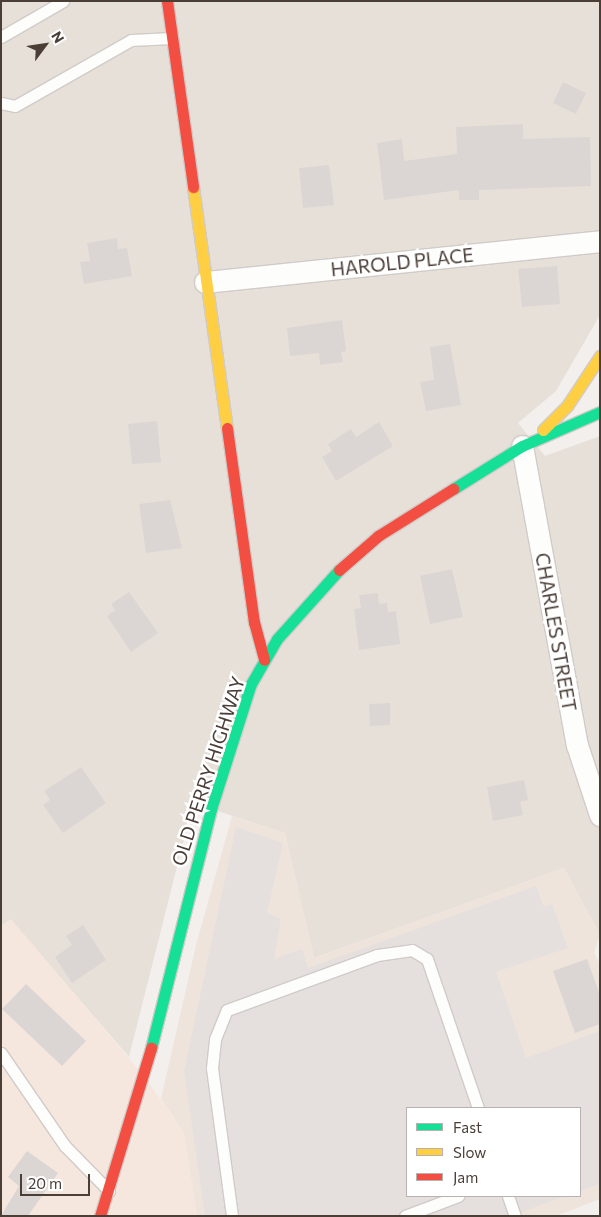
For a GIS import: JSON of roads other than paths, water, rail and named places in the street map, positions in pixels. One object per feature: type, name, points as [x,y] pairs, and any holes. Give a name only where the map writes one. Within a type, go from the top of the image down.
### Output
[{"type":"street","points":[[167,1],[254,622],[264,660]]},
{"type":"street","name":"HAROLD PLACE","points":[[205,282],[600,241]]},
{"type":"street","points":[[522,446],[567,406],[600,356]]},
{"type":"street","name":"OLD PERRY HIGHWAY","points":[[100,1216],[135,1113],[211,809],[242,708],[264,660],[277,639],[305,604],[378,536],[522,446],[600,412]]},
{"type":"street","name":"CHARLES STREET","points":[[522,446],[576,745],[600,815]]},
{"type":"lane","points":[[1,37],[63,1]]},
{"type":"lane","points":[[1,103],[15,106],[131,40],[172,38]]},
{"type":"lane","points":[[232,1216],[212,1068],[215,1039],[227,1010],[376,955],[412,950],[427,959],[478,1107]]},
{"type":"lane","points":[[1,1053],[66,1146],[110,1191]]},
{"type":"lane","points":[[405,1216],[455,1197]]},
{"type":"lane","points":[[508,1197],[515,1216]]}]
